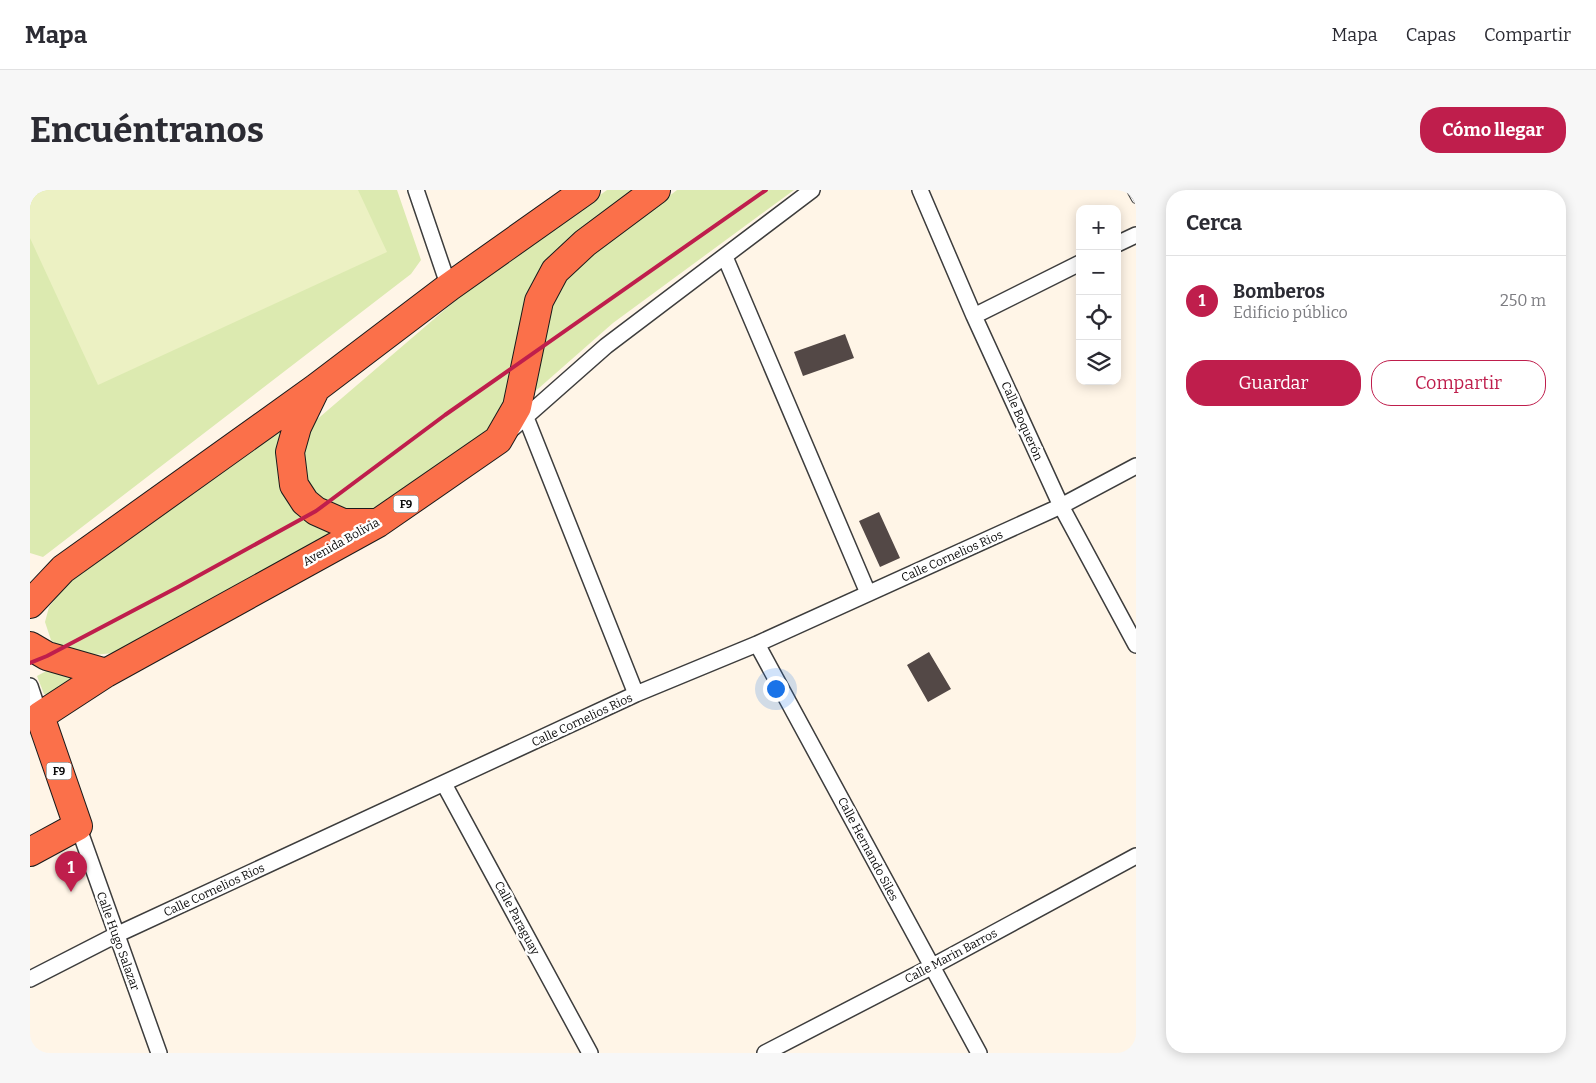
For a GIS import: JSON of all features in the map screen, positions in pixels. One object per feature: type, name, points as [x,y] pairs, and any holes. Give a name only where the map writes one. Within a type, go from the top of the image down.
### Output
[{"type":"highway","points":[[30,604],[63,570],[316,388],[449,287],[586,190]]},
{"type":"highway","name":"Avenida Bolivia","points":[[40,716],[106,673],[378,523],[498,440],[517,407],[522,407],[539,301],[555,272],[585,243],[656,190]]},
{"type":"highway","points":[[316,388],[297,426],[290,452],[294,485],[305,502],[316,511],[343,522],[378,523]]},
{"type":"highway","points":[[30,574],[63,570]]},
{"type":"highway","points":[[30,646],[47,656],[106,673]]},
{"type":"highway","name":"Calle Hugo Salazar","points":[[40,716],[78,826]]},
{"type":"highway","points":[[30,852],[78,826]]},
{"type":"street","points":[[416,190],[449,287]]},
{"type":"street","points":[[636,694],[522,407],[725,257],[812,190]]},
{"type":"street","name":"Calle Boquerón","points":[[920,190],[974,316],[1061,506],[1136,645]]},
{"type":"street","points":[[1121,242],[1136,235]]},
{"type":"street","points":[[725,257],[868,593]]},
{"type":"street","points":[[974,316],[1076,265]]},
{"type":"street","name":"Calle Cornelios Rios","points":[[30,979],[116,936],[636,694],[757,644],[1061,506],[1136,466]]},
{"type":"street","name":"Calle Hernando Siles","points":[[757,644],[978,1053]]},
{"type":"street","name":"Calle Hugo Salazar","points":[[30,686],[40,716]]},
{"type":"street","name":"Calle Paraguay","points":[[444,784],[590,1053]]},
{"type":"street","name":"Calle Hugo Salazar","points":[[78,826],[159,1053]]},
{"type":"street","name":"Calle Marin Barros","points":[[765,1053],[932,967],[1136,856]]},
{"type":"lane","points":[[1131,190],[1136,199]]},
{"type":"green space","points":[[30,190],[397,190],[421,260],[411,274],[43,557],[30,553]]},
{"type":"green space","points":[[30,190],[358,190],[387,252],[98,385],[30,238]]},
{"type":"green space","points":[[607,190],[639,190],[536,280],[523,309],[510,394],[484,437],[381,509],[355,512],[336,509],[314,493],[303,475],[300,450],[314,422],[462,295]]},
{"type":"green space","points":[[677,190],[794,190],[613,323],[531,395],[551,304],[562,285],[584,262]]},
{"type":"green space","points":[[290,422],[282,441],[336,534],[126,652],[92,655],[68,653],[51,640],[45,622],[49,607],[66,585]]},
{"type":"green space","points":[[50,669],[79,678],[51,695],[44,694],[37,676]]},
{"type":"building","points":[[845,334],[854,358],[803,376],[794,352]]},
{"type":"building","points":[[879,512],[900,558],[880,567],[859,521]]},
{"type":"building","points":[[929,652],[951,689],[928,702],[907,665]]},
{"type":"railway","points":[[30,663],[47,656],[178,587],[316,511],[445,415],[766,190]]},
{"type":"place","name":"Bomberos","points":[[71,892]]}]
